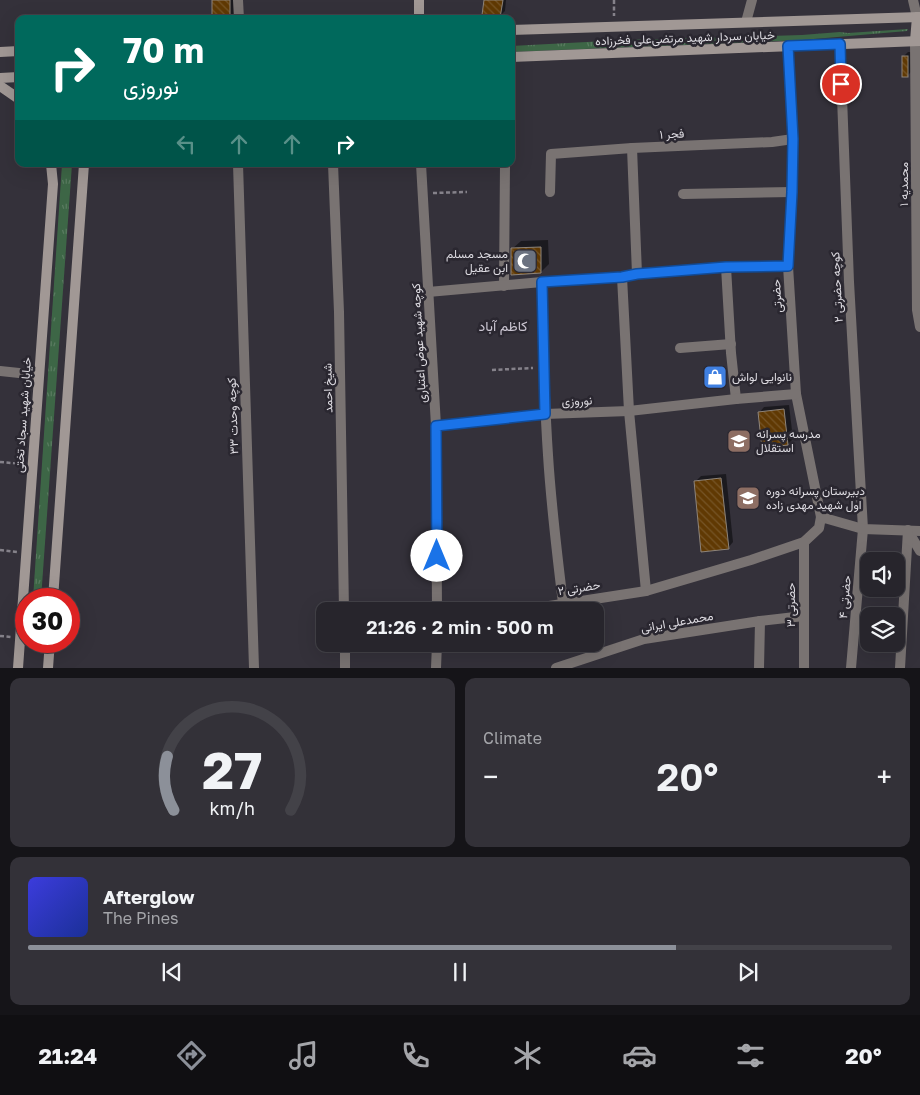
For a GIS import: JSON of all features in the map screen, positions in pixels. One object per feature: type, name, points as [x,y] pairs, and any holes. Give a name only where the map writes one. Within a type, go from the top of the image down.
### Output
[{"type":"main road","points":[[419,0],[419,15]]},
{"type":"main road","points":[[918,17],[918,41]]},
{"type":"main road","name":"خیابان سردار شهید مرتضی‌علی فخرزاده","points":[[515,30],[918,17]]},
{"type":"main road","name":"خیابان سردار شهید مرتضی‌علی فخرزاده","points":[[515,57],[918,41]]},
{"type":"main road","points":[[0,52],[15,52]]},
{"type":"main road","points":[[0,78],[15,78]]},
{"type":"main road","points":[[0,86],[15,96]]},
{"type":"main road","name":"خیابان شهید سجاد تختی","points":[[18,668],[52,184],[50,167]]},
{"type":"main road","points":[[54,588],[84,167]]},
{"type":"main road","points":[[48,668],[49,653]]},
{"type":"street","points":[[238,0],[238,15]]},
{"type":"street","points":[[746,22],[752,0]]},
{"type":"street","points":[[913,0],[918,17]]},
{"type":"street","name":"محمدیه ۱","points":[[918,41],[918,310],[920,327]]},
{"type":"street","name":"کوچه حضرتی ۲","points":[[840,44],[863,529]]},
{"type":"street","name":"حضرتی","points":[[788,46],[793,139],[788,266],[796,394],[821,517]]},
{"type":"street","name":"فجر ۱","points":[[550,192],[551,154],[632,148],[772,142],[793,139]]},
{"type":"street","points":[[632,148],[637,274]]},
{"type":"street","name":"کوچه وحدت ۳۳","points":[[238,167],[254,668]]},
{"type":"street","name":"شیخ احمد","points":[[333,167],[339,312],[344,602]]},
{"type":"street","name":"کوچه شهید عوض اعتباری","points":[[422,167],[436,426],[437,602]]},
{"type":"street","points":[[504,286],[505,167]]},
{"type":"street","points":[[683,194],[792,192]]},
{"type":"street","points":[[428,292],[726,267],[788,266]]},
{"type":"street","points":[[726,267],[736,399]]},
{"type":"street","points":[[622,277],[629,411],[646,591]]},
{"type":"street","points":[[542,282],[545,414],[552,509],[563,602]]},
{"type":"street","points":[[680,348],[731,344]]},
{"type":"street","points":[[0,371],[38,376]]},
{"type":"street","name":"نوروزی","points":[[436,426],[545,414],[629,411],[796,394]]},
{"type":"street","points":[[804,542],[819,528],[821,517],[863,529],[920,531]]},
{"type":"street","name":"حضرتی ۴","points":[[851,668],[863,529]]},
{"type":"street","points":[[908,530],[920,551]]},
{"type":"street","points":[[900,668],[908,530]]},
{"type":"street","name":"حضرتی ۲","points":[[570,602],[646,591],[804,542]]},
{"type":"street","name":"حضرتی ۳","points":[[804,542],[804,668]]},
{"type":"street","name":"محمدعلی ایرانی","points":[[556,668],[644,639],[804,616]]},
{"type":"street","points":[[759,668],[760,621]]},
{"type":"street","points":[[345,652],[345,668]]},
{"type":"street","points":[[436,652],[436,668]]},
{"type":"path","points":[[614,0],[614,26]]},
{"type":"path","points":[[423,193],[467,192]]},
{"type":"path","points":[[492,370],[544,368]]},
{"type":"path","points":[[0,462],[32,465]]},
{"type":"path","points":[[0,550],[26,553]]},
{"type":"green space","points":[[908,29],[907,31],[802,40],[515,52],[515,46],[625,40],[848,33]]},
{"type":"green space","points":[[62,167],[72,167],[42,588],[34,588]]},
{"type":"building","points":[[212,0],[230,0],[230,15],[212,15]]},
{"type":"building","points":[[484,0],[503,0],[500,15],[482,15]]},
{"type":"building","points":[[902,56],[908,56],[908,77],[902,77]]},
{"type":"building","name":"مسجد مسلم ابن عقیل","points":[[541,247],[541,273],[511,275],[511,248]]},
{"type":"building","points":[[784,409],[788,445],[762,448],[758,412]]},
{"type":"building","points":[[721,478],[729,549],[701,552],[694,481]]},
{"type":"place","name":"مسجد مسلم ابن عقیل","points":[[525,261]]},
{"type":"place","name":"نانوایی لواش","points":[[715,377]]},
{"type":"place","name":"مدرسه پسرانه استقلال","points":[[739,441]]},
{"type":"place","name":"دبیرستان پسرانه دوره اول شهید مهدی زاده","points":[[748,498]]},
{"type":"district","name":"کاظم آباد","points":[[503,326]]},
{"type":"route","points":[[437,556],[436,426],[545,414],[542,282],[622,277],[637,274],[726,267],[788,266],[793,139],[788,46],[840,44],[841,84]]}]
